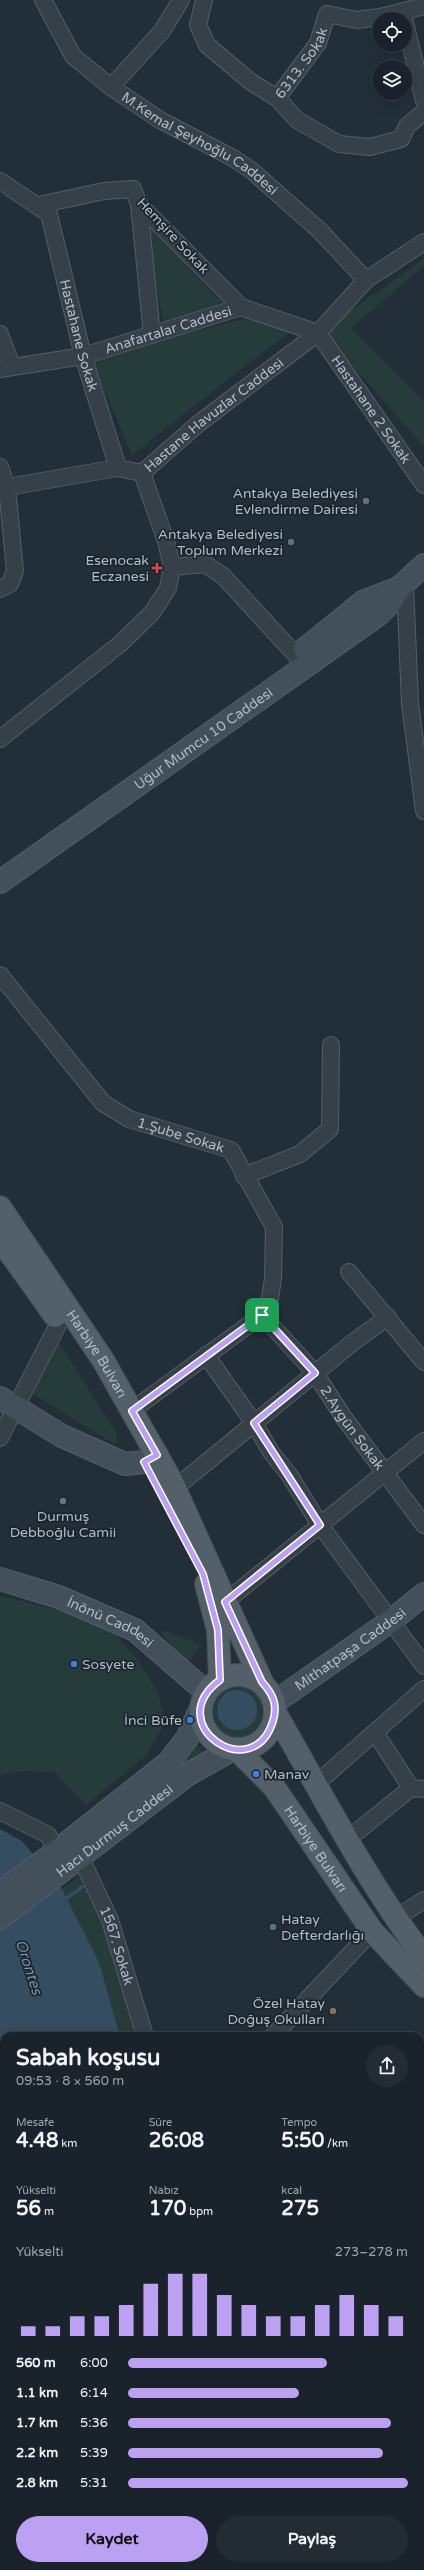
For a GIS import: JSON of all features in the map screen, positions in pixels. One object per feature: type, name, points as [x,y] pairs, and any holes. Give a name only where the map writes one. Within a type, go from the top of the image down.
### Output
[{"type":"main road","name":"Harbiye Bulvarı","points":[[0,1208],[95,1370],[150,1459],[174,1489],[262,1682],[271,1691],[275,1708],[348,1839],[396,1918],[424,1957]]},
{"type":"main road","name":"Harbiye Bulvarı","points":[[0,1239],[103,1360],[132,1411],[150,1459],[203,1574],[218,1630],[209,1693],[201,1720],[205,1732],[214,1741],[235,1750],[274,1787],[372,1931],[424,1986]]},
{"type":"main road","points":[[209,1693],[241,1676],[252,1677],[262,1682]]},
{"type":"main road","points":[[235,1750],[258,1743],[266,1736],[275,1708]]},
{"type":"street","name":"M.Kemal Şeyhoğlu Caddesi","points":[[43,0],[73,56],[111,87],[160,120],[233,158],[251,170],[319,230],[366,280]]},
{"type":"street","points":[[111,87],[162,31],[181,0]]},
{"type":"street","name":"6313. Sokak","points":[[204,0],[198,24],[207,45],[251,82],[277,98],[318,43],[327,14],[357,20],[372,18]]},
{"type":"street","name":"6313. Sokak","points":[[405,12],[424,6]]},
{"type":"street","points":[[412,52],[424,101]]},
{"type":"street","points":[[277,98],[297,120],[339,144],[357,147],[370,147],[401,139],[407,126],[424,112]]},
{"type":"street","points":[[0,181],[39,205]]},
{"type":"street","name":"Hemşire Sokak","points":[[39,205],[104,191],[133,190],[139,204],[241,307],[318,333]]},
{"type":"street","points":[[139,204],[152,335]]},
{"type":"street","name":"Hastahane Sokak","points":[[39,205],[49,214],[83,356],[118,468]]},
{"type":"street","name":"Hastane Havuzlar Caddesi","points":[[0,739],[120,644],[152,613],[168,588],[172,567],[166,541],[142,473],[198,424],[318,333],[366,280],[424,242]]},
{"type":"street","name":"Anafartalar Caddesi","points":[[6,368],[83,356],[241,307]]},
{"type":"street","name":"Hastahane 2 Sokak","points":[[318,333],[424,485]]},
{"type":"street","points":[[0,334],[6,368]]},
{"type":"street","points":[[0,467],[6,487],[15,571],[10,584],[0,589]]},
{"type":"street","points":[[6,487],[118,468],[142,473]]},
{"type":"street","points":[[172,567],[205,564],[223,576],[302,660]]},
{"type":"street","name":"Uğur Mumcu 10 Caddesi","points":[[0,865],[302,660],[385,609],[402,585],[424,565]]},
{"type":"street","points":[[402,585],[410,704],[424,811]]},
{"type":"street","name":"Uğur Mumcu 10 Caddesi","points":[[0,882],[302,660]]},
{"type":"street","name":"1.Şube Sokak","points":[[0,975],[103,1103],[129,1120],[231,1150],[244,1176],[274,1227],[273,1279],[269,1304],[262,1315]]},
{"type":"street","points":[[244,1176],[300,1154],[330,1129],[331,1045]]},
{"type":"street","points":[[349,1272],[424,1362]]},
{"type":"street","points":[[0,1438],[7,1403],[63,1314]]},
{"type":"street","points":[[132,1411],[262,1315]]},
{"type":"street","name":"2.Aygün Sokak","points":[[262,1315],[315,1373],[384,1472],[424,1525]]},
{"type":"street","points":[[174,1489],[352,1343],[388,1317]]},
{"type":"street","points":[[206,1355],[254,1423],[320,1525],[392,1620],[424,1666]]},
{"type":"street","points":[[7,1403],[62,1436],[125,1464],[150,1459]]},
{"type":"street","points":[[225,1602],[424,1441]]},
{"type":"street","name":"İnönü Caddesi","points":[[0,1579],[59,1597],[135,1630],[209,1693]]},
{"type":"street","name":"Mithatpaşa Caddesi","points":[[275,1708],[392,1620],[424,1594]]},
{"type":"street","points":[[316,1784],[424,1689]]},
{"type":"street","name":"Hacı Durmuş Caddesi","points":[[0,1918],[70,1858],[169,1762],[188,1737],[209,1693]]},
{"type":"street","points":[[348,1839],[418,1788],[375,1732]]},
{"type":"street","name":"Hacı Durmuş Caddesi","points":[[0,1893],[70,1858],[187,1776],[235,1750]]},
{"type":"street","name":"1567. Sokak","points":[[0,1810],[48,1835],[70,1858],[110,1920],[144,2032]]},
{"type":"street","points":[[396,1918],[424,1900]]},
{"type":"street","points":[[277,2032],[372,1931]]},
{"type":"green space","points":[[143,220],[225,306],[164,324]]},
{"type":"green space","points":[[424,259],[424,266],[351,328],[424,401],[424,447],[322,331]]},
{"type":"green space","points":[[260,315],[289,332],[132,455],[90,357]]},
{"type":"green space","points":[[56,1338],[117,1434],[117,1441],[114,1444],[28,1391]]},
{"type":"green space","points":[[0,1596],[67,1612],[116,1634],[140,1663],[159,1694],[164,1725],[147,1755],[86,1805],[54,1772],[20,1771],[0,1775]]},
{"type":"green space","points":[[160,1631],[169,1632],[201,1645],[191,1659],[183,1661]]},
{"type":"green space","points":[[232,1682],[242,1682],[257,1690],[263,1699],[265,1710],[263,1721],[257,1730],[242,1738],[232,1738],[221,1733],[214,1726],[209,1715],[209,1705],[214,1694],[221,1687]]},
{"type":"green space","points":[[196,1744],[208,1754],[116,1811]]},
{"type":"green space","points":[[89,1869],[146,2032],[119,2032],[99,1962],[62,1889]]},
{"type":"water","points":[[237,1690],[245,1692],[251,1696],[255,1702],[257,1710],[255,1718],[251,1724],[245,1728],[237,1730],[229,1728],[223,1724],[219,1718],[217,1710],[219,1702],[223,1696],[229,1692]]},
{"type":"water","name":"Orontes","points":[[0,1829],[22,1841],[62,1889],[99,1962],[119,2032],[0,2032]]},
{"type":"waterway","points":[[63,1901],[82,1887]]},
{"type":"place","name":"Antakya Belediyesi Evlendirme Dairesi","points":[[366,501]]},
{"type":"place","name":"Antakya Belediyesi Toplum Merkezi","points":[[291,542]]},
{"type":"place","name":"Esenocak Eczanesi","points":[[157,568]]},
{"type":"place","name":"Durmuş Debboğlu Camii","points":[[63,1501]]},
{"type":"place","name":"Sosyete","points":[[74,1664]]},
{"type":"place","name":"İnci Büfe","points":[[190,1720]]},
{"type":"place","name":"Manav","points":[[256,1774]]},
{"type":"place","name":"Hatay Defterdarlığı","points":[[273,1927]]},
{"type":"place","name":"Özel Hatay Doğuş Okulları","points":[[333,2011]]},
{"type":"route","points":[[262,1315],[315,1373],[254,1423],[271,1452],[290,1476],[320,1525],[225,1602],[262,1682],[271,1691],[275,1702],[276,1714],[272,1726],[266,1736],[258,1743],[248,1748],[237,1750],[224,1748],[214,1741],[205,1732],[201,1720],[203,1698],[206,1692],[220,1680],[218,1630],[203,1574],[144,1462],[157,1455],[132,1411],[262,1315]]}]
